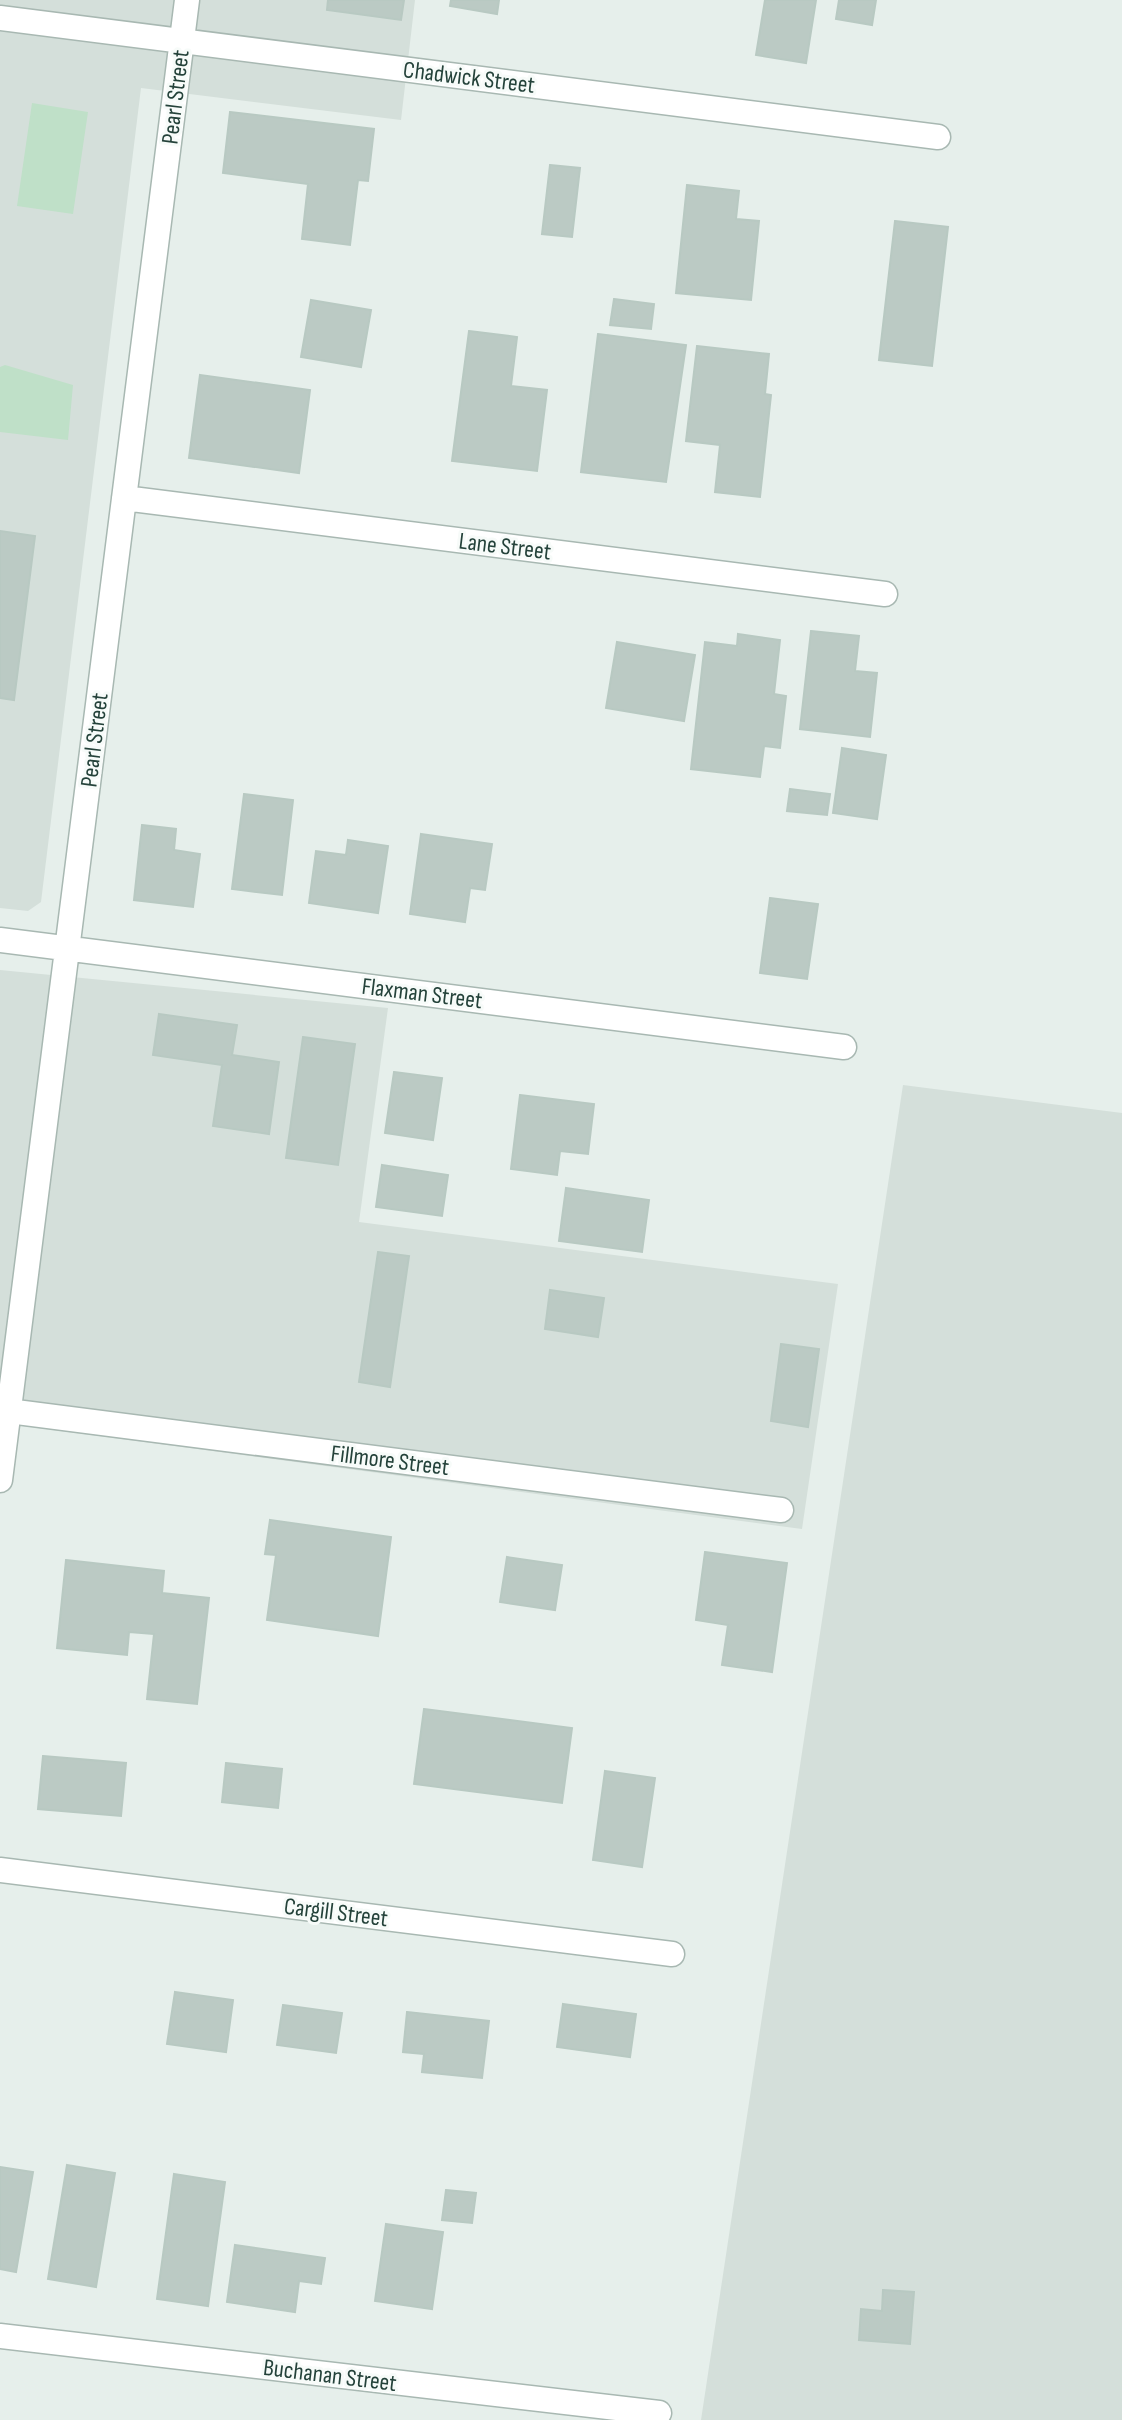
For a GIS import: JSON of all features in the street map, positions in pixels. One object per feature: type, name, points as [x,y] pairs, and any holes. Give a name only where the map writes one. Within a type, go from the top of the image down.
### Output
[{"type":"street","name":"Pearl Street","points":[[0,1480],[5,1411],[68,949],[187,0]]},
{"type":"street","name":"Chadwick Street","points":[[0,18],[938,137]]},
{"type":"street","name":"Lane Street","points":[[124,498],[885,594]]},
{"type":"street","name":"Flaxman Street","points":[[0,940],[844,1047]]},
{"type":"street","name":"Fillmore Street","points":[[5,1411],[781,1510]]},
{"type":"street","name":"Cargill Street","points":[[0,1870],[672,1954]]},
{"type":"street","name":"Buchanan Street","points":[[0,2336],[659,2413]]},
{"type":"shaded area","points":[[0,0],[415,0],[401,120],[141,88],[41,902],[28,911],[0,908]]},
{"type":"shaded area","points":[[0,970],[388,1008],[359,1222],[838,1284],[802,1529],[0,1423]]},
{"type":"shaded area","points":[[903,1085],[1122,1113],[1122,2420],[701,2420]]},
{"type":"green space","points":[[32,103],[88,112],[73,214],[17,206]]},
{"type":"green space","points":[[5,365],[73,385],[68,440],[0,432],[0,367]]},
{"type":"building","points":[[328,0],[404,0],[401,20],[327,10]]},
{"type":"building","points":[[451,0],[499,0],[497,14],[450,6]]},
{"type":"building","points":[[765,0],[816,0],[806,63],[756,55]]},
{"type":"building","points":[[839,0],[876,0],[872,25],[836,19]]},
{"type":"building","points":[[230,112],[374,129],[368,181],[358,180],[350,245],[302,239],[308,184],[223,173]]},
{"type":"building","points":[[550,165],[580,168],[572,237],[542,234]]},
{"type":"building","points":[[687,185],[739,191],[736,219],[759,221],[751,300],[676,293]]},
{"type":"building","points":[[895,221],[948,227],[932,366],[879,360]]},
{"type":"building","points":[[614,299],[654,304],[651,329],[610,325]]},
{"type":"building","points":[[311,300],[371,310],[361,367],[301,357]]},
{"type":"building","points":[[469,331],[517,337],[511,386],[547,390],[537,471],[452,461]]},
{"type":"building","points":[[598,334],[686,345],[666,482],[581,472]]},
{"type":"building","points":[[697,346],[769,354],[765,394],[771,395],[760,497],[715,492],[720,445],[686,441]]},
{"type":"building","points":[[200,375],[310,390],[299,473],[189,458]]},
{"type":"building","points":[[0,531],[35,536],[14,700],[0,698]]},
{"type":"building","points":[[811,631],[859,636],[855,671],[877,673],[870,737],[800,729]]},
{"type":"building","points":[[738,634],[780,640],[774,694],[786,696],[780,748],[764,746],[760,777],[691,769],[705,642],[737,646]]},
{"type":"building","points":[[617,642],[695,655],[684,721],[606,708]]},
{"type":"building","points":[[842,748],[886,755],[877,819],[833,813]]},
{"type":"building","points":[[790,789],[830,794],[827,815],[787,811]]},
{"type":"building","points":[[244,794],[293,800],[282,895],[232,889]]},
{"type":"building","points":[[142,825],[176,829],[174,850],[200,854],[193,907],[134,900]]},
{"type":"building","points":[[421,834],[492,844],[485,890],[470,888],[465,922],[410,914]]},
{"type":"building","points":[[348,840],[388,846],[378,913],[309,903],[316,851],[346,855]]},
{"type":"building","points":[[770,898],[818,904],[807,979],[760,973]]},
{"type":"building","points":[[159,1014],[237,1025],[232,1055],[279,1062],[269,1134],[213,1126],[222,1065],[153,1055]]},
{"type":"building","points":[[303,1037],[355,1044],[338,1165],[286,1158]]},
{"type":"building","points":[[394,1072],[442,1078],[433,1140],[385,1133]]},
{"type":"building","points":[[520,1095],[594,1104],[588,1154],[560,1151],[557,1175],[511,1169]]},
{"type":"building","points":[[382,1165],[448,1175],[442,1216],[376,1207]]},
{"type":"building","points":[[566,1188],[649,1200],[642,1252],[559,1241]]},
{"type":"building","points":[[378,1252],[409,1256],[390,1387],[359,1382]]},
{"type":"building","points":[[550,1290],[604,1298],[598,1337],[545,1329]]},
{"type":"building","points":[[781,1344],[819,1349],[808,1427],[771,1421]]},
{"type":"building","points":[[270,1520],[391,1537],[378,1636],[267,1620],[276,1555],[265,1554]]},
{"type":"building","points":[[705,1552],[787,1563],[772,1672],[722,1665],[728,1625],[696,1620]]},
{"type":"building","points":[[507,1557],[562,1565],[555,1610],[500,1602]]},
{"type":"building","points":[[66,1560],[164,1571],[162,1593],[209,1598],[197,1704],[147,1699],[154,1634],[129,1632],[127,1655],[57,1648]]},
{"type":"building","points":[[424,1709],[572,1728],[562,1803],[414,1784]]},
{"type":"building","points":[[43,1756],[126,1763],[121,1816],[38,1809]]},
{"type":"building","points":[[226,1763],[282,1769],[278,1808],[222,1802]]},
{"type":"building","points":[[605,1771],[655,1778],[642,1867],[593,1860]]},
{"type":"building","points":[[175,1992],[233,2000],[226,2052],[167,2044]]},
{"type":"building","points":[[563,2004],[636,2014],[630,2057],[557,2047]]},
{"type":"building","points":[[283,2005],[342,2013],[336,2053],[277,2045]]},
{"type":"building","points":[[407,2012],[489,2021],[482,2078],[422,2072],[424,2054],[403,2052]]},
{"type":"building","points":[[67,2165],[115,2173],[96,2287],[48,2279]]},
{"type":"building","points":[[0,2167],[33,2172],[16,2272],[0,2269]]},
{"type":"building","points":[[174,2174],[225,2182],[208,2306],[157,2299]]},
{"type":"building","points":[[446,2190],[476,2193],[472,2223],[442,2220]]},
{"type":"building","points":[[386,2224],[443,2232],[432,2309],[375,2301]]},
{"type":"building","points":[[235,2245],[325,2258],[321,2284],[299,2281],[295,2312],[227,2302]]},
{"type":"building","points":[[883,2290],[914,2292],[910,2344],[859,2340],[861,2309],[882,2311]]}]
